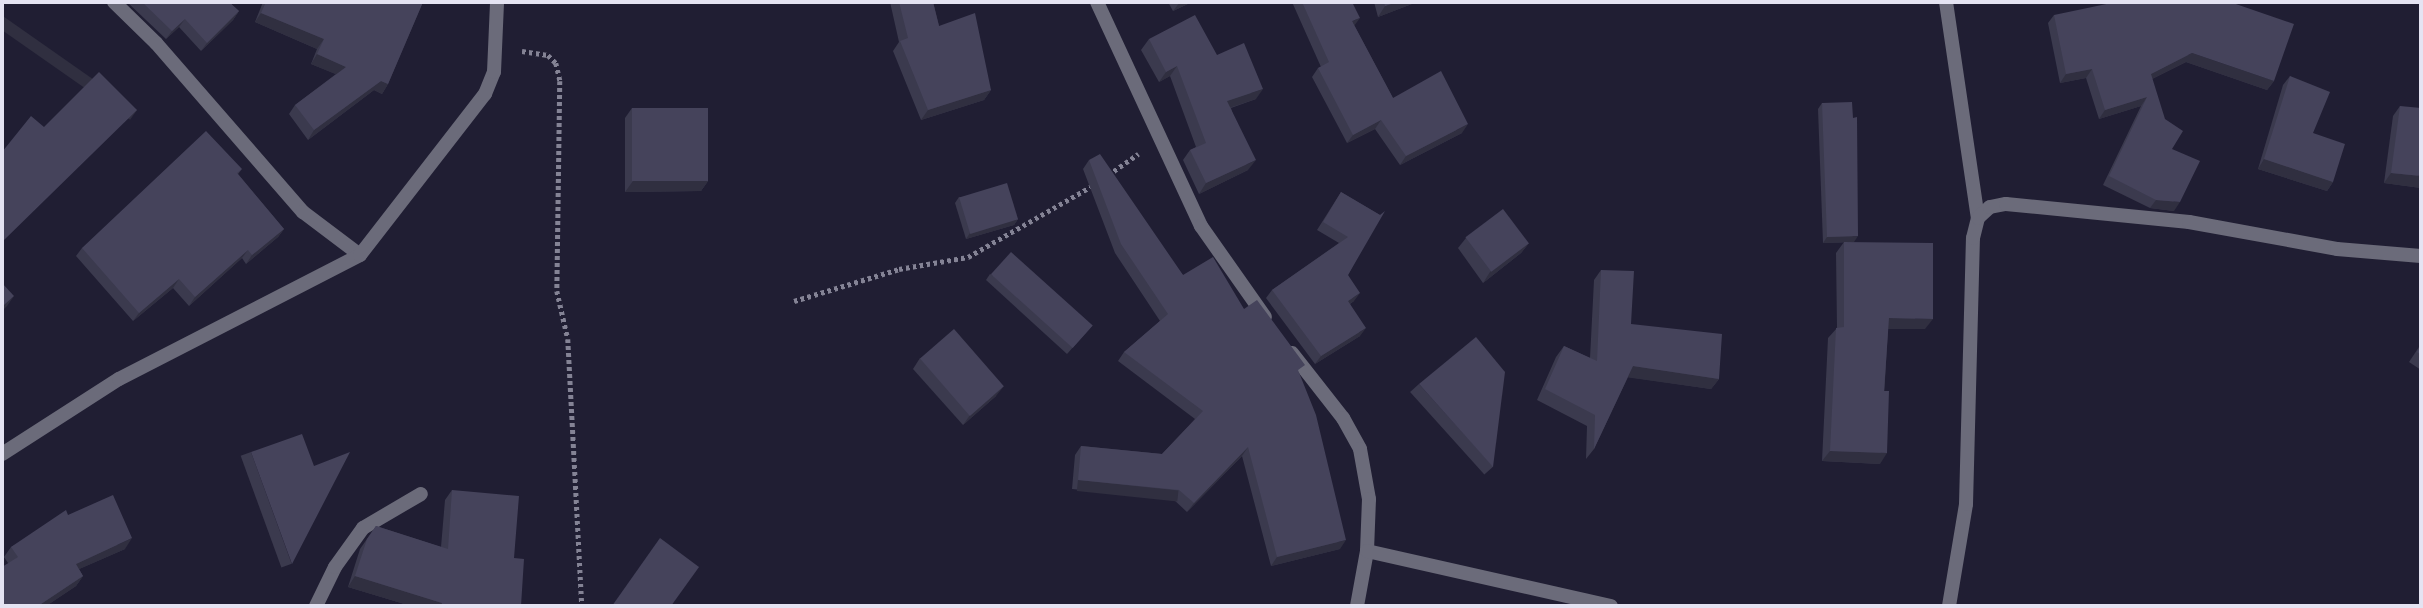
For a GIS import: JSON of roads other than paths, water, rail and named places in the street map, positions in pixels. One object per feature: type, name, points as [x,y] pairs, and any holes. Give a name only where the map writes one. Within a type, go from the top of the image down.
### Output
[{"type":"street","points":[[114,2],[156,43],[303,212],[360,255]]},
{"type":"street","points":[[2,453],[119,379],[360,255],[485,94],[494,72],[497,2]]},
{"type":"street","points":[[1097,2],[1119,42],[1159,139],[1201,226],[1275,330],[1343,418],[1360,449],[1369,499],[1367,551],[1357,606]]},
{"type":"street","points":[[1946,2],[1978,218],[1973,238],[1966,505],[1949,606]]},
{"type":"street","points":[[1978,218],[1990,207],[2007,204],[2189,222],[2323,247],[2421,256]]},
{"type":"street","points":[[316,606],[335,567],[363,528],[421,494]]},
{"type":"street","points":[[1367,551],[1611,606]]}]
